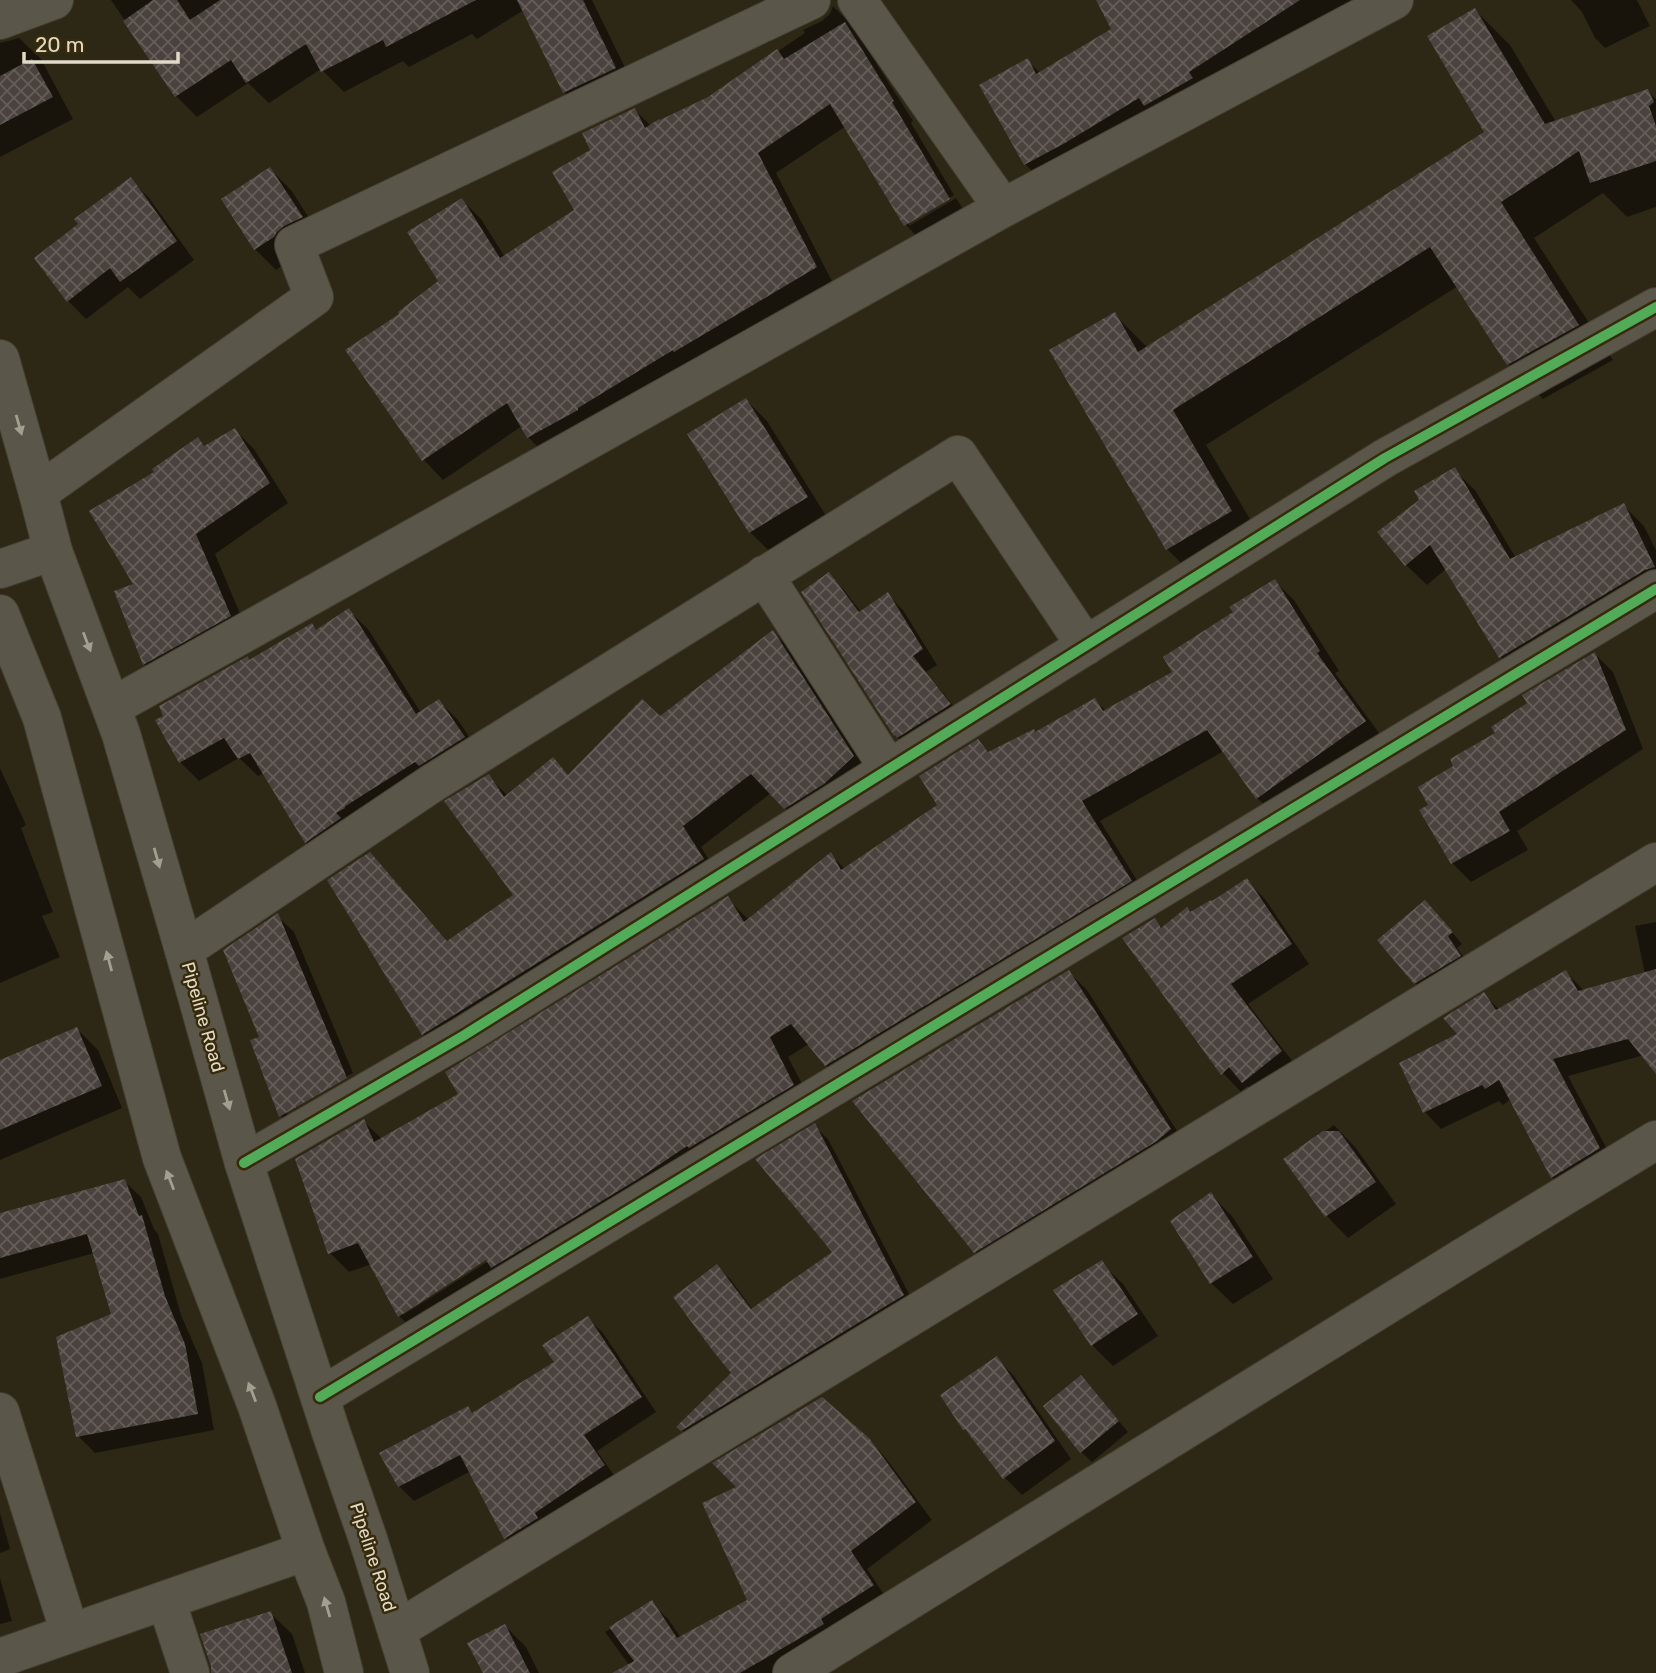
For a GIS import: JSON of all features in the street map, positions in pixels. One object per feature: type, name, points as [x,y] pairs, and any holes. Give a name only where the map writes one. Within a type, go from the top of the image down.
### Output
[{"type":"street","points":[[0,20],[54,0]]},
{"type":"street","points":[[38,493],[314,297],[294,245],[811,0]]},
{"type":"street","points":[[857,0],[1003,208]]},
{"type":"street","points":[[112,707],[1003,208],[1394,0]]},
{"type":"street","points":[[244,1163],[464,1036],[1385,458],[1656,307]]},
{"type":"street","name":"Pipeline Road","points":[[0,359],[53,551],[112,707],[244,1163],[410,1673]]},
{"type":"street","points":[[184,950],[431,784],[958,455],[1086,646]]},
{"type":"street","points":[[0,569],[53,551]]},
{"type":"street","points":[[764,575],[889,769]]},
{"type":"street","points":[[320,1397],[1656,589]]},
{"type":"street","points":[[0,614],[42,718],[162,1158],[257,1406],[326,1602],[344,1673]]},
{"type":"street","points":[[397,1630],[1656,862]]},
{"type":"street","points":[[792,1673],[1656,1140]]},
{"type":"street","points":[[0,1412],[70,1633]]},
{"type":"street","points":[[0,1658],[306,1551]]},
{"type":"street","points":[[166,1600],[190,1673]]},
{"type":"building","points":[[153,0],[177,0],[190,20],[220,0],[476,0],[386,47],[383,40],[321,72],[306,44],[246,83],[231,60],[175,97],[123,21]]},
{"type":"building","points":[[517,0],[583,0],[616,68],[563,93]]},
{"type":"building","points":[[1096,0],[1300,0],[1189,72],[1193,78],[1144,106],[1139,98],[1024,165],[979,85],[1028,58],[1036,74],[1111,29]]},
{"type":"building","points":[[1475,8],[1545,124],[1648,89],[1654,102],[1649,106],[1656,126],[1656,161],[1590,183],[1579,151],[1501,202],[1579,325],[1507,365],[1430,247],[1173,410],[1232,511],[1166,550],[1049,350],[1115,312],[1138,352],[1484,132],[1427,36]]},
{"type":"building","points":[[845,22],[950,199],[904,226],[830,104],[758,153],[817,267],[527,438],[507,403],[422,461],[345,350],[399,314],[398,312],[438,281],[407,232],[462,198],[500,258],[574,210],[552,172],[590,150],[582,133],[635,108],[645,128],[708,97],[777,49],[784,59]]},
{"type":"building","points":[[32,59],[53,97],[0,125],[0,76]]},
{"type":"building","points":[[270,167],[303,217],[284,226],[274,237],[254,250],[221,199]]},
{"type":"building","points":[[131,177],[177,241],[120,282],[110,268],[67,302],[34,258],[78,224],[74,219]]},
{"type":"building","points":[[746,398],[808,497],[749,533],[687,434]]},
{"type":"building","points":[[235,428],[270,483],[196,534],[231,616],[143,665],[114,591],[133,584],[89,511],[154,472],[152,469],[198,437],[204,446]]},
{"type":"building","points":[[1455,467],[1510,559],[1624,503],[1655,567],[1645,570],[1499,658],[1430,545],[1405,566],[1377,532],[1419,500],[1414,491]]},
{"type":"building","points":[[829,572],[859,612],[888,592],[923,649],[913,656],[951,704],[897,738],[894,736],[801,592]]},
{"type":"building","points":[[1275,579],[1320,651],[1317,653],[1366,721],[1256,799],[1207,730],[1082,801],[1132,881],[825,1066],[791,1024],[770,1037],[794,1085],[689,1148],[687,1146],[638,1179],[491,1268],[486,1260],[398,1317],[358,1243],[328,1254],[295,1159],[364,1119],[374,1142],[458,1094],[445,1072],[728,896],[744,922],[831,852],[841,870],[937,805],[919,776],[978,739],[988,752],[1034,729],[1035,732],[1095,698],[1103,711],[1172,672],[1163,657],[1233,612],[1229,607]]},
{"type":"building","points":[[349,608],[416,714],[439,699],[465,737],[419,766],[415,762],[344,807],[336,813],[341,818],[305,843],[250,753],[238,759],[224,738],[179,763],[155,720],[163,716],[159,706],[248,656],[249,660],[312,623],[316,630]]},
{"type":"building","points":[[773,630],[854,756],[824,784],[784,809],[751,774],[683,826],[704,859],[422,1035],[327,880],[370,852],[447,941],[513,895],[444,801],[489,774],[504,797],[553,757],[568,775],[642,699],[660,716]]},
{"type":"building","points":[[1595,652],[1626,730],[1499,812],[1510,831],[1451,864],[1419,810],[1428,805],[1418,787],[1453,766],[1450,759],[1495,733],[1491,727],[1527,703],[1522,695]]},
{"type":"building","points":[[1247,878],[1292,944],[1231,984],[1282,1051],[1242,1083],[1229,1067],[1221,1075],[1122,938],[1155,918],[1161,928],[1187,907],[1190,912]]},
{"type":"building","points":[[1425,900],[1453,932],[1448,936],[1461,956],[1414,984],[1377,940]]},
{"type":"building","points":[[278,913],[347,1078],[279,1117],[250,1040],[259,1037],[223,950]]},
{"type":"building","points":[[1656,969],[1656,1074],[1628,1039],[1553,1059],[1600,1148],[1551,1178],[1499,1080],[1485,1089],[1482,1085],[1423,1113],[1399,1063],[1457,1034],[1443,1018],[1484,992],[1496,1010],[1566,970],[1578,991]]},
{"type":"building","points":[[1069,970],[1171,1129],[1157,1141],[974,1253],[852,1101]]},
{"type":"building","points":[[77,1027],[102,1086],[0,1130],[0,1060]]},
{"type":"building","points":[[815,1123],[904,1295],[681,1431],[676,1427],[731,1373],[673,1297],[717,1264],[751,1309],[832,1252],[755,1159]]},
{"type":"building","points":[[1323,1131],[1339,1131],[1376,1182],[1325,1217],[1283,1159]]},
{"type":"building","points":[[125,1179],[139,1216],[142,1215],[165,1296],[185,1344],[198,1414],[76,1437],[56,1337],[111,1314],[87,1234],[0,1258],[0,1213]]},
{"type":"building","points":[[1211,1192],[1253,1257],[1210,1284],[1170,1221]]},
{"type":"building","points":[[1102,1260],[1138,1314],[1091,1346],[1053,1290]]},
{"type":"building","points":[[588,1316],[642,1397],[584,1435],[605,1465],[535,1513],[538,1518],[504,1539],[460,1455],[398,1487],[379,1453],[468,1406],[472,1413],[554,1362],[542,1345]]},
{"type":"building","points":[[997,1356],[1055,1441],[1003,1479],[965,1429],[963,1430],[940,1395]]},
{"type":"building","points":[[1081,1375],[1119,1421],[1080,1453],[1043,1406]]},
{"type":"building","points":[[822,1397],[869,1438],[916,1502],[851,1551],[874,1585],[821,1619],[824,1624],[740,1673],[612,1673],[634,1661],[609,1627],[652,1600],[677,1638],[747,1600],[702,1503],[736,1487],[712,1463]]},
{"type":"building","points":[[271,1611],[292,1673],[211,1673],[200,1634]]},
{"type":"building","points":[[505,1624],[530,1673],[483,1673],[467,1643]]},
{"type":"cycle path","points":[[244,1163],[463,1036],[1385,458],[1656,307]]},
{"type":"cycle path","points":[[320,1397],[1656,589]]}]
